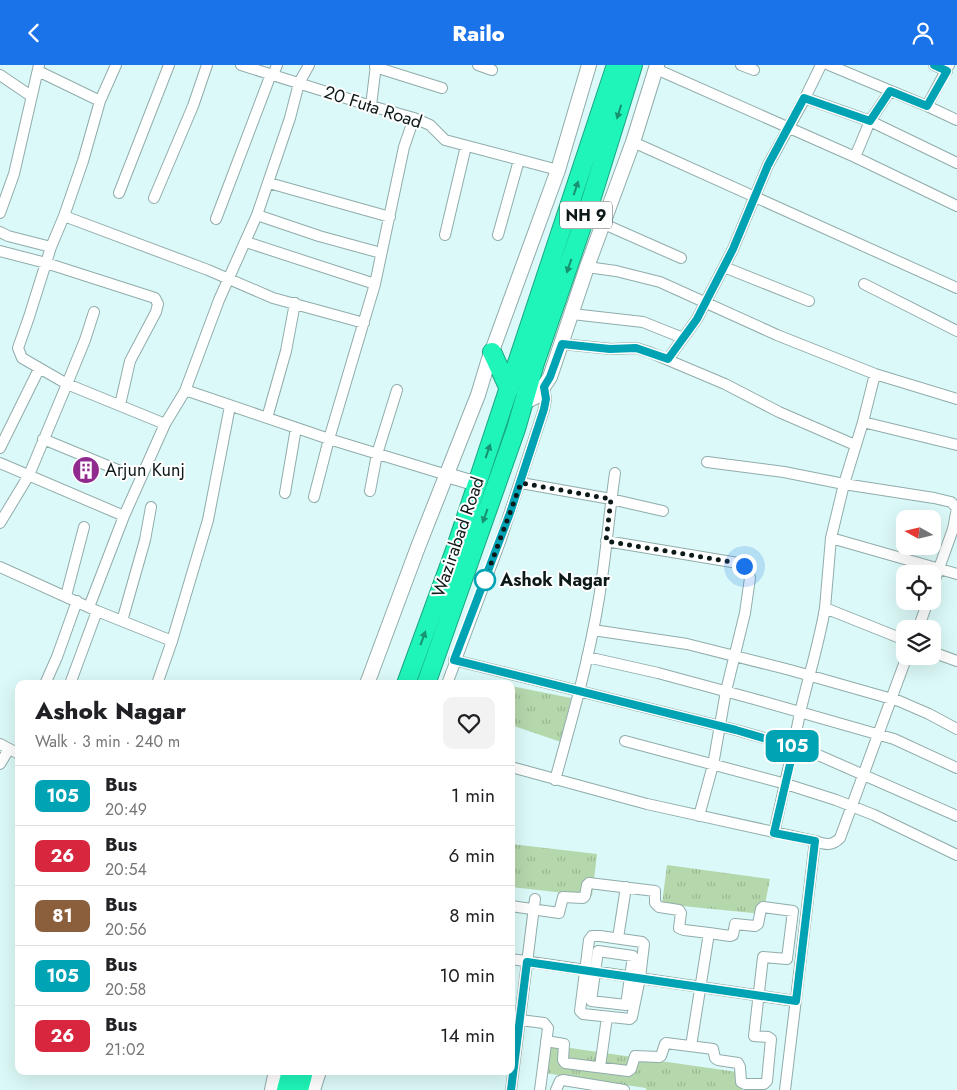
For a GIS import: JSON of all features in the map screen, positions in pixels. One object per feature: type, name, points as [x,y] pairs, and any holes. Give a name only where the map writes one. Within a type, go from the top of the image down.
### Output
[{"type":"highway","name":"NH 9","points":[[508,389],[616,65]]},
{"type":"highway","name":"NH 9","points":[[523,403],[535,363],[592,200],[633,65]]},
{"type":"highway","points":[[492,352],[508,389]]},
{"type":"highway","name":"Wazirabad Road","points":[[407,680],[477,484],[508,389]]},
{"type":"highway","name":"Wazirabad Road","points":[[427,680],[516,429],[523,403]]},
{"type":"highway","points":[[286,1090],[290,1075]]},
{"type":"highway","points":[[299,1090],[303,1075]]},
{"type":"street","points":[[116,65],[100,101],[83,161],[51,247],[18,348],[22,358],[67,384],[165,424]]},
{"type":"street","points":[[119,193],[169,65]]},
{"type":"street","points":[[154,198],[193,106],[207,65]]},
{"type":"street","name":"20 Futa Road","points":[[241,65],[274,71],[299,83],[414,118],[430,125],[445,140],[558,170]]},
{"type":"street","points":[[71,680],[124,516],[165,424],[185,391],[228,278],[258,215],[299,83],[309,65]]},
{"type":"street","points":[[478,65],[492,70]]},
{"type":"street","points":[[368,680],[478,395],[558,170],[589,65]]},
{"type":"street","points":[[741,65],[754,71]]},
{"type":"street","points":[[668,359],[697,319],[733,249],[768,165],[821,65]]},
{"type":"street","points":[[829,65],[927,106],[957,121]]},
{"type":"street","points":[[927,106],[948,68],[934,65]]},
{"type":"street","points":[[371,106],[376,66],[442,88]]},
{"type":"street","points":[[523,403],[537,396],[550,377],[587,267],[634,142],[656,67],[855,157],[957,206]]},
{"type":"street","points":[[0,213],[14,174],[39,68],[100,101]]},
{"type":"street","points":[[216,219],[274,71]]},
{"type":"street","points":[[1,78],[31,96]]},
{"type":"street","points":[[855,157],[870,121],[890,91]]},
{"type":"street","points":[[804,98],[870,121],[957,163]]},
{"type":"street","points":[[314,497],[329,439],[375,284],[404,147],[414,118]]},
{"type":"street","points":[[634,142],[957,288]]},
{"type":"street","points":[[445,235],[466,146]]},
{"type":"street","points":[[498,235],[519,160]]},
{"type":"street","points":[[269,183],[390,217]]},
{"type":"street","points":[[258,215],[319,236],[381,253]]},
{"type":"street","points":[[64,216],[273,297],[364,323]]},
{"type":"street","points":[[604,224],[681,259]]},
{"type":"street","points":[[0,232],[8,236],[51,247]]},
{"type":"street","points":[[246,242],[375,284]]},
{"type":"street","points":[[0,251],[46,263],[155,299],[158,304],[156,312],[130,361],[120,405]]},
{"type":"street","points":[[587,267],[616,271],[660,282],[777,335],[875,374],[957,399]]},
{"type":"street","points":[[724,267],[809,301]]},
{"type":"street","points":[[864,284],[957,331]]},
{"type":"street","points":[[267,418],[286,351],[295,303]]},
{"type":"street","points":[[0,523],[4,508],[29,475],[85,341],[94,312]]},
{"type":"street","points":[[572,314],[643,322],[683,338]]},
{"type":"street","points":[[562,344],[610,349],[636,348],[668,359],[725,384],[779,412],[855,445]]},
{"type":"street","points":[[0,448],[39,369]]},
{"type":"street","points":[[774,833],[825,608],[831,539],[844,484],[875,374]]},
{"type":"street","points":[[447,680],[521,483],[544,409],[546,399],[544,387]]},
{"type":"street","points":[[370,491],[377,454],[397,390]]},
{"type":"street","points":[[185,391],[209,397],[230,406],[329,439],[477,484]]},
{"type":"street","points":[[158,680],[208,520],[230,406]]},
{"type":"street","points":[[863,422],[957,445]]},
{"type":"street","points":[[285,493],[296,428]]},
{"type":"street","points":[[43,439],[118,470]]},
{"type":"street","points":[[0,463],[124,516]]},
{"type":"street","points":[[707,463],[784,472],[844,484],[946,500],[955,505],[956,508],[952,529],[940,565]]},
{"type":"street","points":[[555,779],[580,692],[593,630],[599,598],[615,473]]},
{"type":"street","points":[[521,483],[611,499],[663,511]]},
{"type":"street","points":[[122,621],[145,540],[151,507]]},
{"type":"street","points":[[66,595],[84,527]]},
{"type":"street","points":[[831,539],[925,565]]},
{"type":"street","points":[[606,541],[738,563],[748,570],[750,578],[747,596],[712,765],[699,816]]},
{"type":"street","points":[[0,567],[66,595],[93,609],[172,641]]},
{"type":"street","points":[[941,570],[957,574]]},
{"type":"street","points":[[47,680],[77,601]]},
{"type":"street","points":[[825,608],[896,636]]},
{"type":"street","points":[[593,630],[687,644],[810,676],[890,699],[929,714],[957,729]]},
{"type":"street","points":[[941,655],[957,661]]},
{"type":"street","points":[[587,657],[658,673],[878,734],[894,739],[957,768]]},
{"type":"street","points":[[454,660],[720,726],[809,751],[957,816]]},
{"type":"street","points":[[515,768],[699,816],[815,841],[825,845],[834,844],[840,838],[903,665]]},
{"type":"street","points":[[625,741],[786,784],[852,806],[957,855]]},
{"type":"street","points":[[0,764],[12,749]]},
{"type":"street","points":[[785,1090],[815,841]]},
{"type":"street","points":[[515,906],[534,904],[559,913],[563,897],[583,898],[589,883],[655,891],[658,907],[679,910],[681,913],[679,928],[730,936],[733,935],[735,924],[755,926],[758,924],[763,907],[793,911],[788,958],[785,960],[763,957],[754,1036],[772,1039],[767,1081],[764,1084],[745,1084],[741,1082],[738,1063],[718,1060],[715,1058],[713,1049],[665,1043],[662,1056],[636,1055],[631,1069],[628,1071],[565,1063],[563,1060],[564,1044],[546,1041]]},
{"type":"street","points":[[618,938],[626,887]]},
{"type":"street","points":[[515,1059],[534,904]]},
{"type":"street","points":[[691,1046],[709,933]]},
{"type":"street","points":[[592,936],[618,938],[644,944],[626,1005],[591,1001],[590,971],[589,940],[592,936]]},
{"type":"street","points":[[598,951],[632,955],[634,957],[635,978],[632,1017],[626,1020],[583,1014],[580,1011],[590,971],[598,951]]},
{"type":"street","points":[[515,960],[796,1001]]},
{"type":"street","points":[[600,1067],[607,1017]]},
{"type":"street","points":[[520,1020],[548,1025],[540,1090]]},
{"type":"street","points":[[272,1090],[275,1075]]},
{"type":"street","points":[[314,1090],[318,1075]]},
{"type":"street","points":[[511,1090],[513,1075]]},
{"type":"street","points":[[556,1090],[560,1081],[596,1088],[624,1090]]},
{"type":"green space","points":[[515,687],[571,698],[561,742],[515,726]]},
{"type":"green space","points":[[515,844],[597,854],[592,896],[515,887]]},
{"type":"green space","points":[[667,865],[770,879],[763,914],[662,904]]},
{"type":"green space","points":[[542,1039],[563,1047],[744,1073],[742,1090],[646,1090],[646,1088],[538,1072]]},
{"type":"bus line","name":"105","points":[[515,1058],[527,962],[796,1001],[815,841],[774,833],[794,747],[736,730],[454,660],[521,483],[544,409],[546,399],[544,387],[550,377],[562,344],[610,349],[636,348],[668,359],[697,319],[733,249],[768,165],[804,98],[870,121],[890,91],[927,106],[947,71],[934,65]]},
{"type":"bus line","name":"105","points":[[511,1090],[513,1075]]},
{"type":"place","name":"Arjun Kunj","points":[[86,470]]},
{"type":"place","name":"Ashok Nagar","points":[[485,580]]},
{"type":"route","points":[[485,580],[521,483],[611,499],[606,541],[738,563],[744,566]]}]
